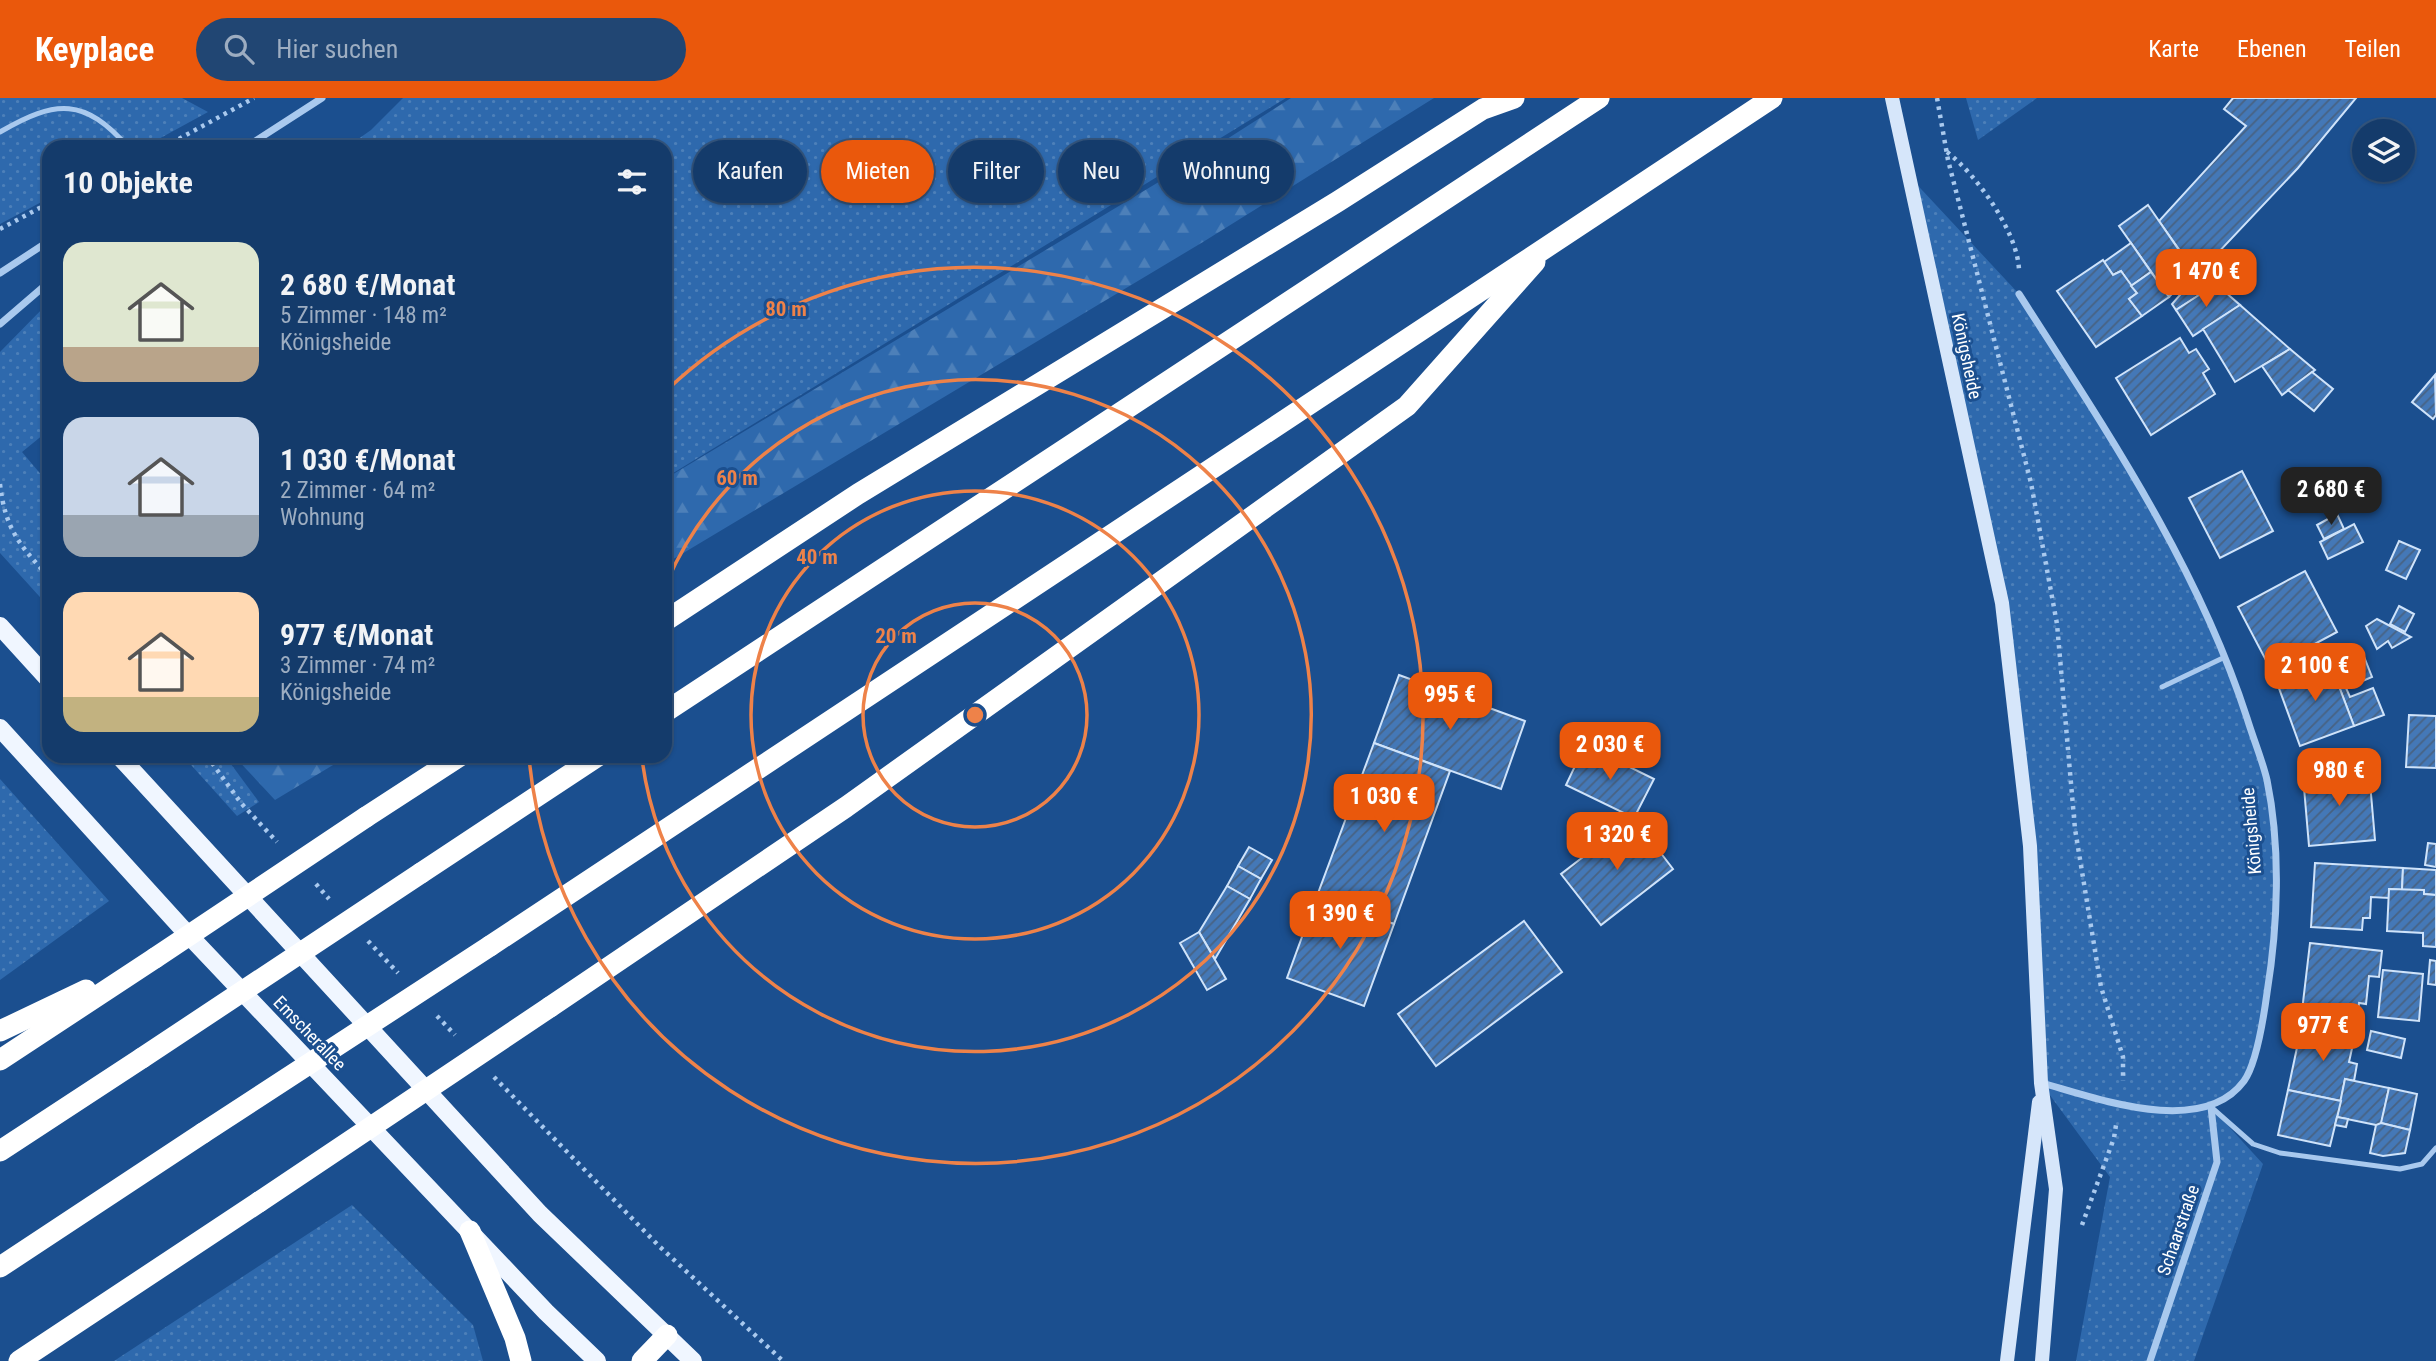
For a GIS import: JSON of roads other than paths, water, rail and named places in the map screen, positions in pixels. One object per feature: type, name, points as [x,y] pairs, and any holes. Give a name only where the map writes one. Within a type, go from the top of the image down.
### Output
[{"type":"highway","points":[[672,616],[858,494],[1337,202],[1483,108],[1514,98]]},
{"type":"highway","points":[[672,707],[1599,98]]},
{"type":"highway","points":[[0,1267],[1772,98]]},
{"type":"highway","points":[[19,1361],[846,807],[1407,406],[1555,239]]},
{"type":"highway","points":[[0,1031],[88,995],[155,958],[449,763]]},
{"type":"highway","points":[[0,1151],[587,763]]},
{"type":"highway","points":[[0,1060],[88,995]]},
{"type":"highway","points":[[470,1231],[515,1338],[520,1361]]},
{"type":"highway","points":[[642,1361],[667,1335]]},
{"type":"main road","name":"Königsheide","points":[[1892,98],[2002,603],[2030,846],[2041,1083],[2056,1189],[2042,1361]]},
{"type":"main road","points":[[0,626],[42,672]]},
{"type":"main road","name":"Emscherallee","points":[[0,728],[180,926],[597,1361]]},
{"type":"main road","points":[[125,763],[540,1214],[693,1361]]},
{"type":"main road","name":"Königsheide","points":[[2007,1361],[2041,1083]]},
{"type":"street","points":[[257,140],[322,98]]},
{"type":"street","points":[[0,272],[42,245]]},
{"type":"street","points":[[0,324],[42,288]]},
{"type":"street","name":"Königsheide","points":[[2019,294],[2123,457],[2191,580],[2225,657],[2266,779],[2275,846],[2273,953],[2262,1030],[2244,1081],[2211,1107]]},
{"type":"street","points":[[2041,1083],[2119,1105],[2165,1110],[2211,1107]]},
{"type":"street","name":"Schaarstraße","points":[[2150,1361],[2217,1163],[2211,1107]]},
{"type":"lane","points":[[0,132],[54,103],[77,104],[97,112],[122,140]]},
{"type":"lane","points":[[2162,687],[2225,657]]},
{"type":"lane","points":[[2211,1107],[2253,1144],[2280,1153],[2400,1169],[2422,1164],[2436,1148]]}]
